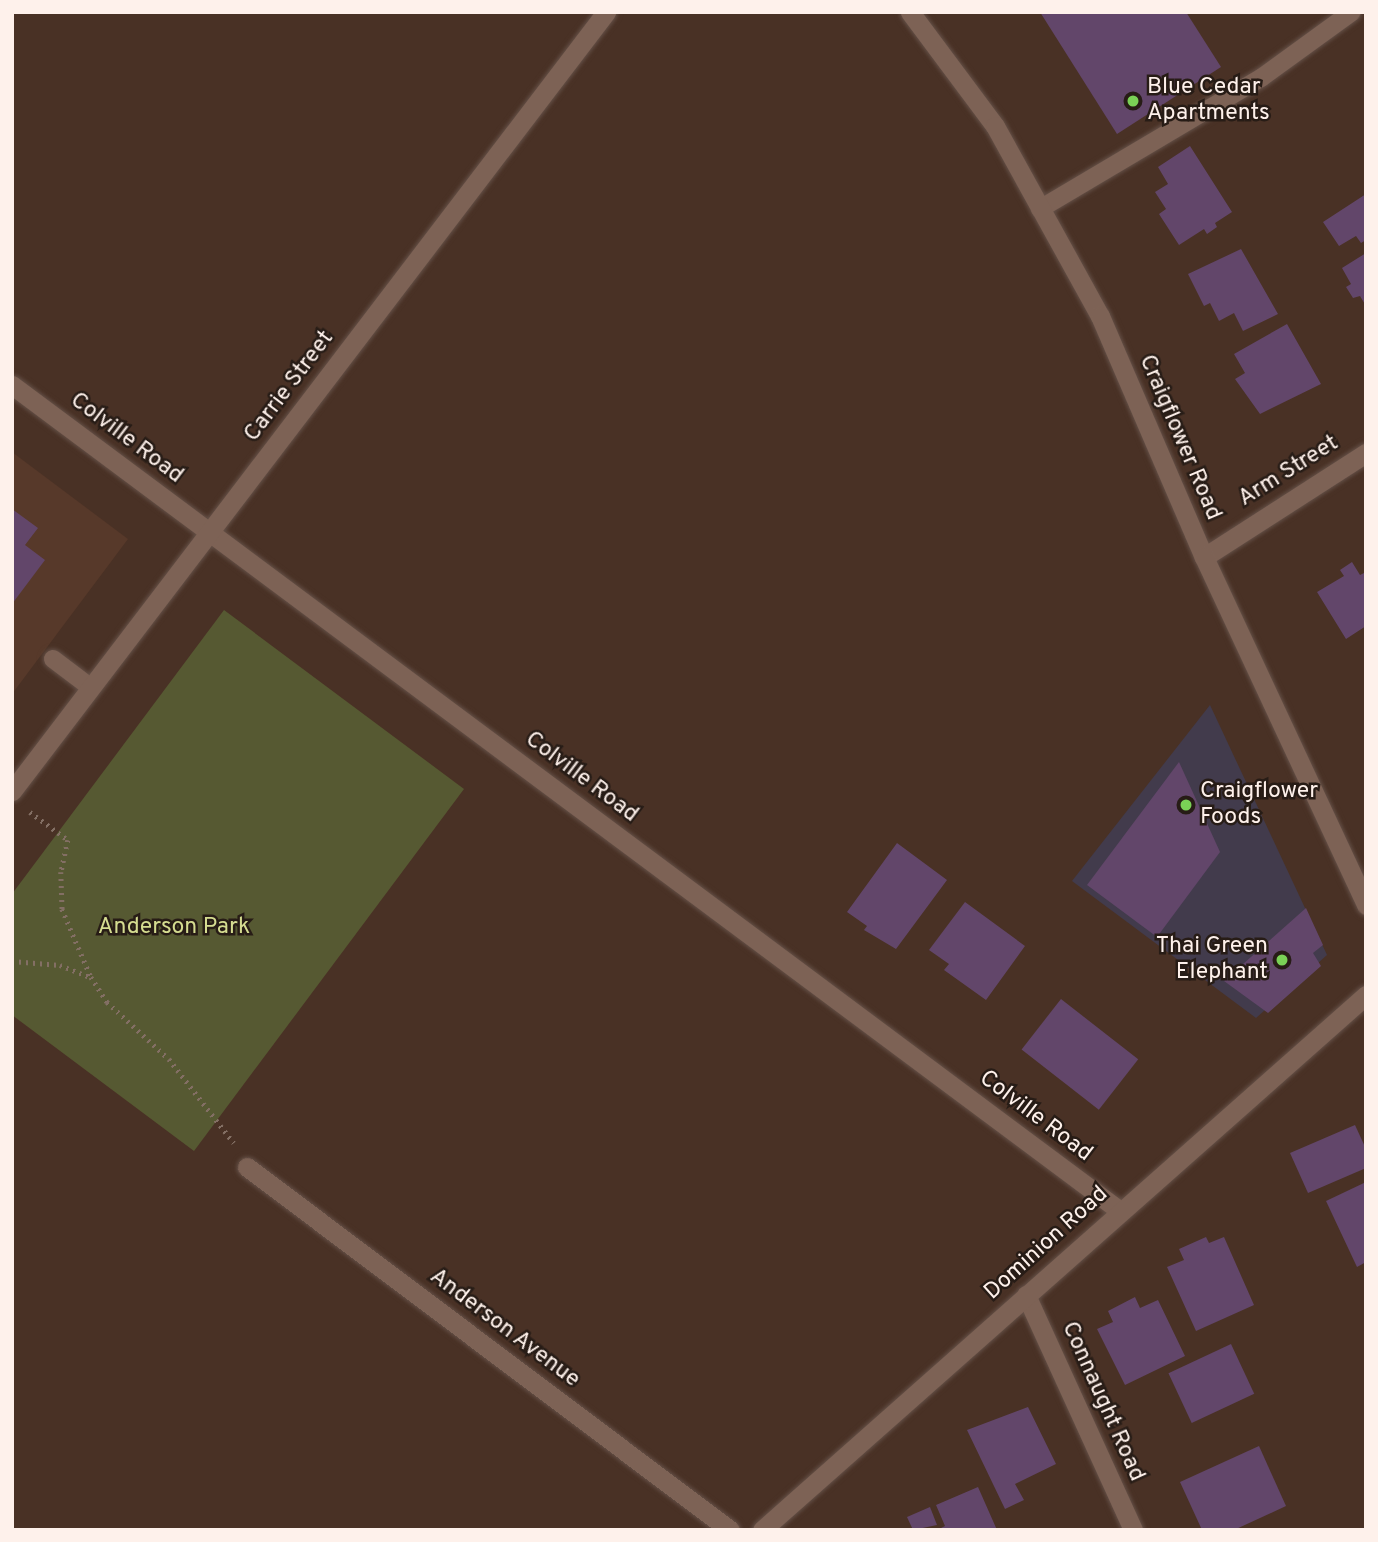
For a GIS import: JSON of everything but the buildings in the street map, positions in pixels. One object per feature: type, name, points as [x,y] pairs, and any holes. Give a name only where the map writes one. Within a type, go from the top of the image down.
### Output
[{"type":"street","name":"Carrie Street","points":[[18,799],[90,687],[606,12]]},
{"type":"street","name":"Craigflower Road","points":[[909,12],[995,126],[1100,316],[1204,556],[1366,905]]},
{"type":"street","name":"Colville Road","points":[[12,384],[1120,1211]]},
{"type":"street","name":"Arm Street","points":[[1204,556],[1366,453]]},
{"type":"street","name":"Dominion Road","points":[[762,1530],[1366,995]]},
{"type":"street","name":"Anderson Avenue","points":[[247,1167],[730,1530]]},
{"type":"street","name":"Connaught Road","points":[[1026,1295],[1133,1530]]},
{"type":"lane","points":[[1040,209],[1261,78],[1352,12]]},
{"type":"lane","points":[[53,659],[90,687]]},
{"type":"path","points":[[18,799],[68,841],[61,872],[62,909],[91,977],[107,1002],[150,1040],[219,1119],[247,1167]]},
{"type":"path","points":[[12,961],[60,965],[91,977]]},
{"type":"shaded area","points":[[12,452],[128,539],[12,694]]},
{"type":"shaded area","points":[[1210,705],[1327,955],[1256,1018],[1072,881]]},
{"type":"green space","name":"Anderson Park","points":[[224,610],[464,789],[194,1151],[12,1015],[12,894]]},
{"type":"place","name":"Blue Cedar Apartments","points":[[1133,101]]},
{"type":"place","name":"Craigflower Foods","points":[[1186,805]]},
{"type":"place","name":"Thai Green Elephant","points":[[1282,960]]}]
